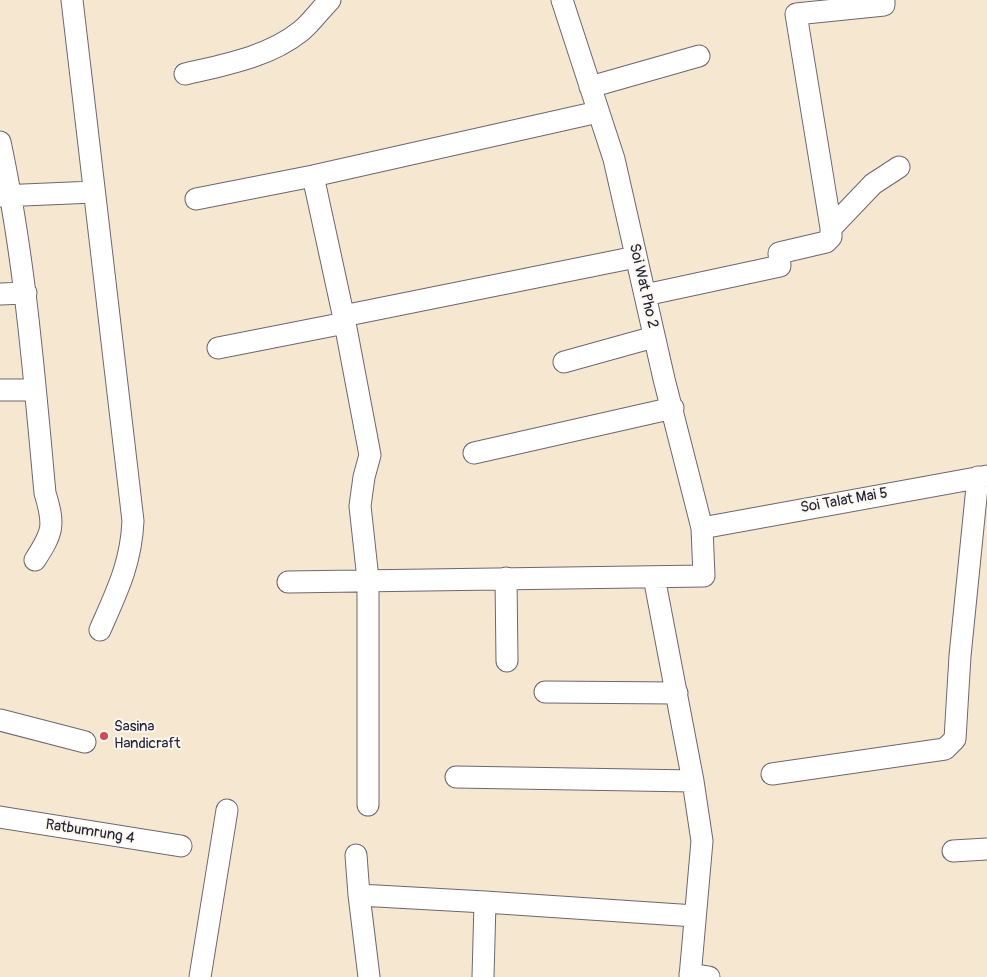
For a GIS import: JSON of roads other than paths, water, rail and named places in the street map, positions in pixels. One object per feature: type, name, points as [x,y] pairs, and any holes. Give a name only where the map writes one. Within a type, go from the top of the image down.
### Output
[{"type":"street","points":[[72,0],[133,521],[131,548],[125,574],[100,630]]},
{"type":"street","points":[[185,74],[246,59],[276,46],[302,30],[308,8],[330,0]]},
{"type":"street","name":"Soi Wat Pho 2","points":[[562,0],[614,159],[654,337],[702,528],[704,576],[654,577]]},
{"type":"street","points":[[645,295],[780,266],[779,253],[826,242],[831,238],[832,228],[796,14],[884,5],[884,0]]},
{"type":"street","points":[[590,87],[699,56]]},
{"type":"street","points":[[196,199],[313,176],[598,112]]},
{"type":"street","points":[[0,142],[6,196],[26,293],[44,493],[51,515],[50,537],[35,560]]},
{"type":"street","points":[[832,228],[873,184],[899,168]]},
{"type":"street","points":[[313,176],[344,319],[370,455],[364,477],[360,506],[368,579],[368,805]]},
{"type":"street","points":[[6,196],[94,192]]},
{"type":"street","points":[[218,348],[344,319],[636,257]]},
{"type":"street","points":[[0,294],[26,293]]},
{"type":"street","points":[[564,362],[654,337]]},
{"type":"street","points":[[0,390],[35,390]]},
{"type":"street","points":[[474,453],[673,408]]},
{"type":"street","points":[[772,774],[945,749],[955,739],[960,656],[983,477]]},
{"type":"street","name":"Soi Talat Mai 5","points":[[702,528],[983,477]]},
{"type":"street","points":[[288,582],[368,579],[654,577],[694,781],[702,841],[695,916],[696,976]]},
{"type":"street","points":[[506,578],[507,660]]},
{"type":"street","points":[[545,692],[677,693]]},
{"type":"street","points":[[0,720],[85,742]]},
{"type":"street","points":[[456,777],[694,781]]},
{"type":"street","points":[[200,977],[228,810]]},
{"type":"street","name":"Ratbumrung 4","points":[[0,817],[181,846]]},
{"type":"street","points":[[953,851],[987,849]]},
{"type":"street","points":[[356,855],[369,977]]},
{"type":"street","points":[[359,895],[695,916]]},
{"type":"street","points":[[483,977],[485,902]]},
{"type":"place","name":"Sasina Handicraft","points":[[104,736]]}]
